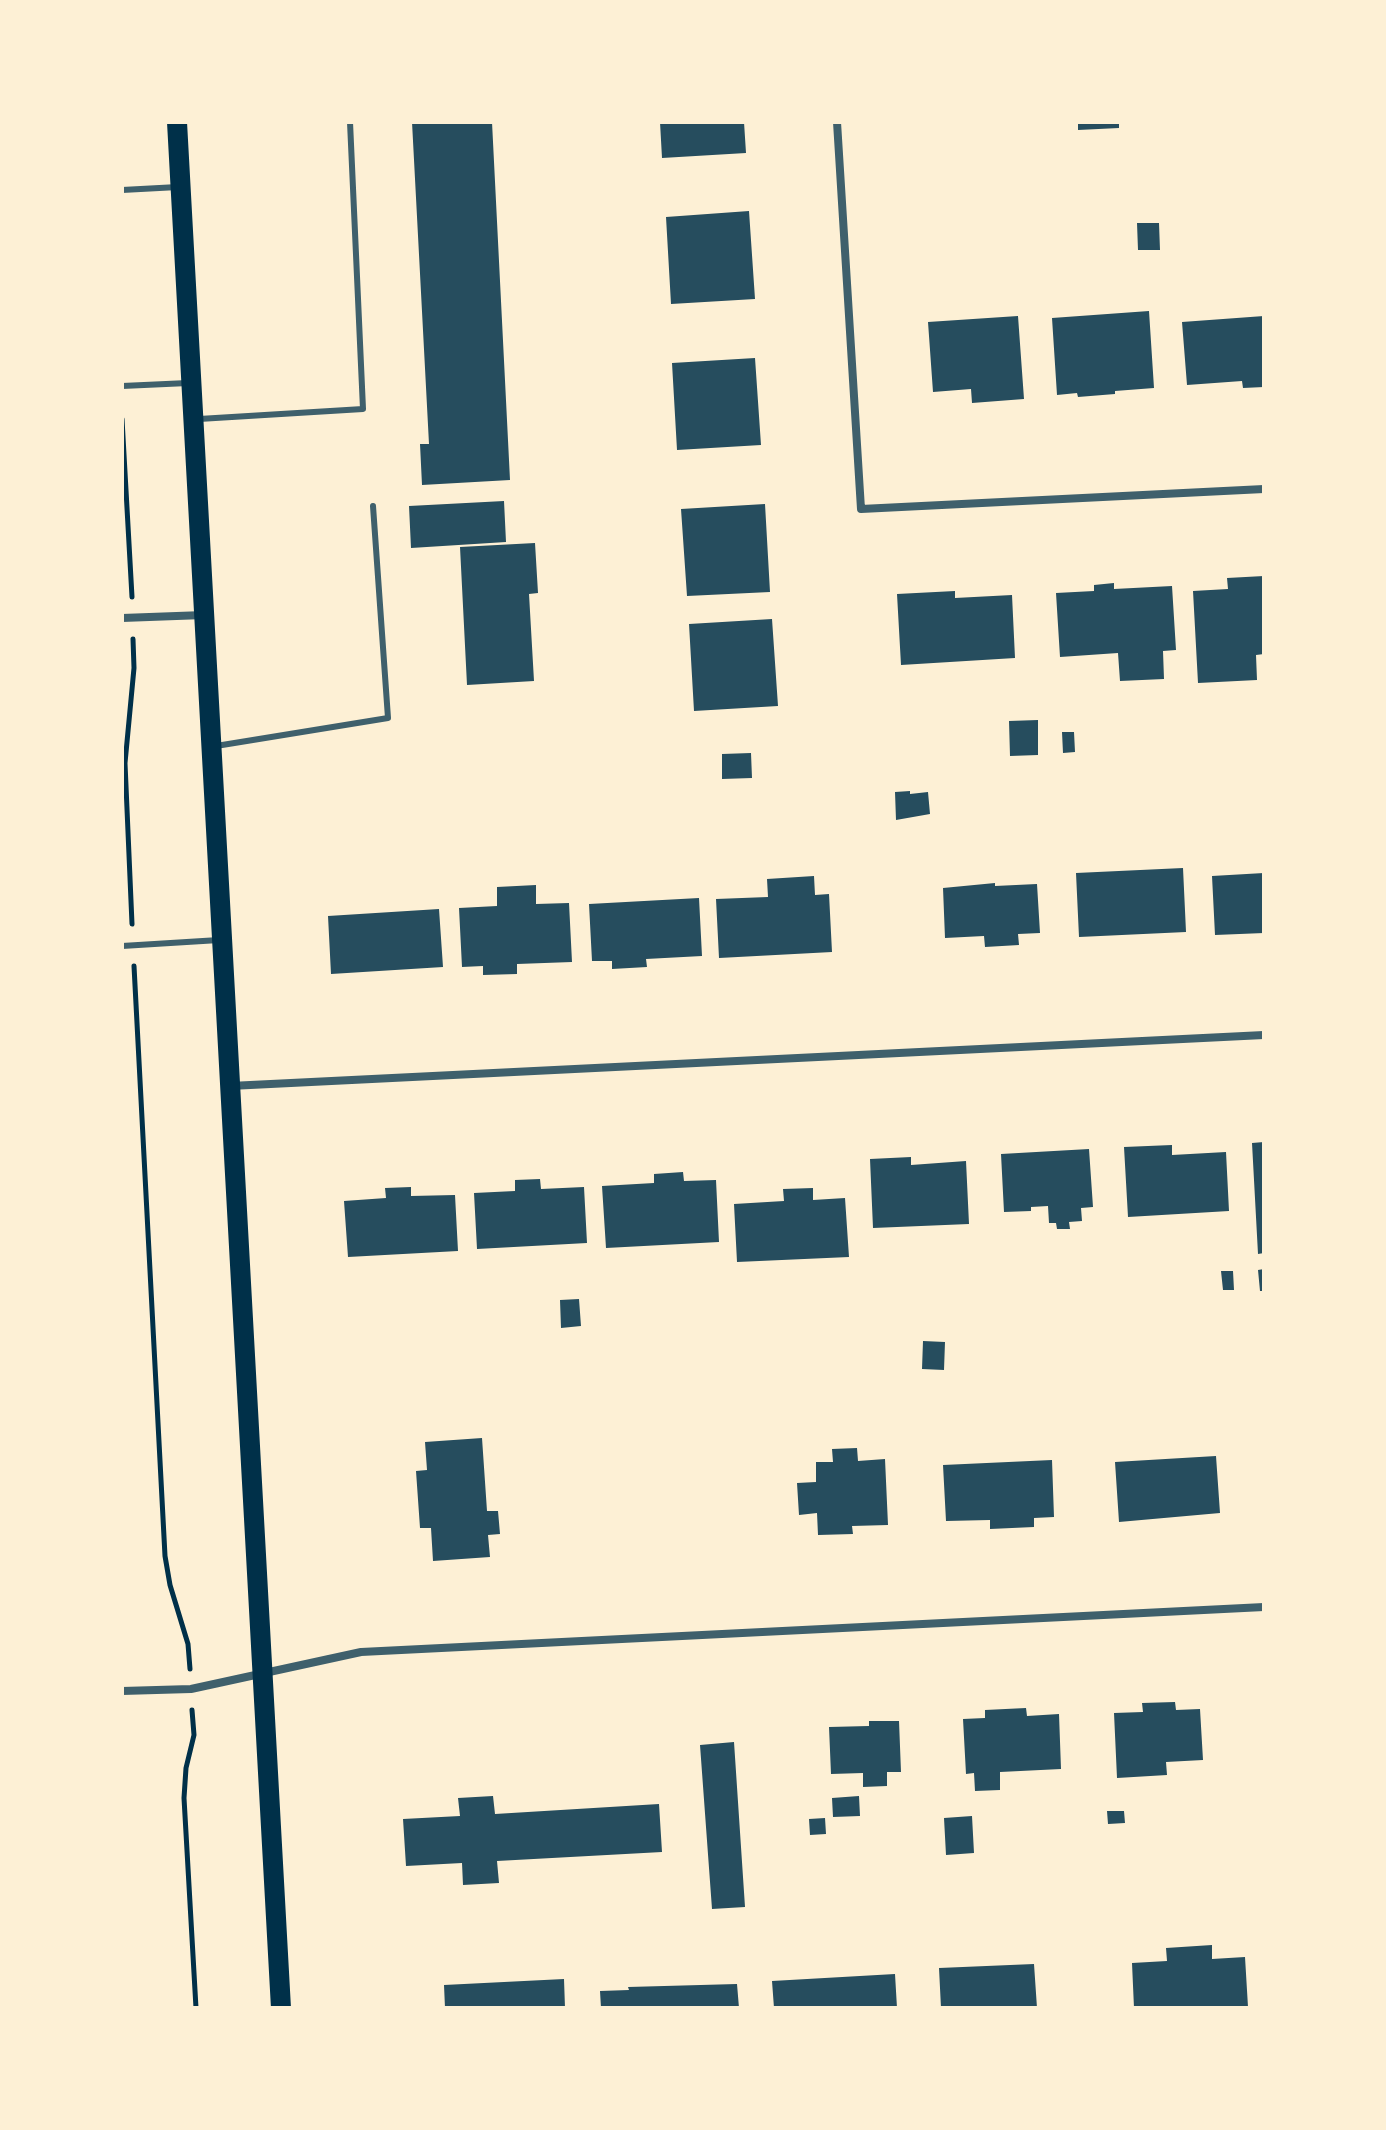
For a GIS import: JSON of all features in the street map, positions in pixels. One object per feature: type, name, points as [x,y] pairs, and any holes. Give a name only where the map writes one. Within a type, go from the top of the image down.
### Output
[{"type":"main road","points":[[177,122],[281,2008]]},
{"type":"street","points":[[837,122],[861,509],[1264,489]]},
{"type":"street","points":[[122,618],[205,615]]},
{"type":"street","points":[[230,1086],[1264,1035]]},
{"type":"street","points":[[122,1691],[191,1689],[361,1652],[1264,1607]]},
{"type":"lane","points":[[194,419],[363,409],[350,122]]},
{"type":"lane","points":[[122,190],[181,187]]},
{"type":"lane","points":[[122,386],[192,383]]},
{"type":"lane","points":[[212,747],[388,718],[373,506]]},
{"type":"lane","points":[[122,946],[223,940]]},
{"type":"path","points":[[122,419],[130,576]]},
{"type":"path","points":[[134,668],[125,763],[165,1556],[170,1585],[188,1644]]},
{"type":"path","points":[[194,1735],[186,1768],[184,1798],[196,2008]]},
{"type":"building","points":[[412,122],[492,122],[510,480],[422,485],[420,444],[429,444]]},
{"type":"building","points":[[660,122],[744,122],[746,153],[662,158]]},
{"type":"building","points":[[1078,122],[1119,122],[1119,128],[1078,130]]},
{"type":"building","points":[[749,211],[755,299],[671,304],[666,217]]},
{"type":"building","points":[[1137,223],[1159,223],[1160,250],[1138,250]]},
{"type":"building","points":[[1149,311],[1154,388],[1078,397],[1077,393],[1057,395],[1052,318]]},
{"type":"building","points":[[1018,316],[1024,399],[972,403],[971,389],[933,392],[928,322]]},
{"type":"building","points":[[1264,316],[1264,387],[1243,388],[1242,381],[1187,385],[1182,322]]},
{"type":"building","points":[[755,358],[761,445],[677,450],[672,363]]},
{"type":"building","points":[[504,501],[506,542],[411,548],[409,506]]},
{"type":"building","points":[[765,504],[770,592],[687,596],[681,509]]},
{"type":"building","points":[[535,543],[538,593],[529,594],[534,681],[467,685],[460,547]]},
{"type":"building","points":[[1264,576],[1264,654],[1256,655],[1257,680],[1198,683],[1193,591],[1228,589],[1227,578]]},
{"type":"building","points":[[1114,583],[1114,589],[1172,586],[1176,650],[1163,651],[1164,679],[1120,681],[1118,653],[1060,657],[1056,593],[1094,591],[1094,585]]},
{"type":"building","points":[[955,591],[955,598],[1012,595],[1015,658],[901,665],[897,594]]},
{"type":"building","points":[[772,619],[778,706],[694,711],[689,624]]},
{"type":"building","points":[[1038,720],[1038,755],[1010,756],[1009,721]]},
{"type":"building","points":[[1062,732],[1074,732],[1075,752],[1063,753]]},
{"type":"building","points":[[751,753],[752,778],[722,779],[722,754]]},
{"type":"building","points":[[910,791],[910,794],[928,792],[930,814],[896,820],[895,792]]},
{"type":"building","points":[[1183,868],[1186,932],[1079,937],[1076,873]]},
{"type":"building","points":[[1264,873],[1264,933],[1215,935],[1212,876]]},
{"type":"building","points":[[814,876],[815,895],[829,894],[832,952],[719,958],[716,899],[768,897],[767,879]]},
{"type":"building","points":[[995,883],[995,886],[1037,884],[1040,933],[1018,934],[1019,945],[985,947],[984,936],[945,938],[943,888]]},
{"type":"building","points":[[536,885],[536,904],[569,903],[572,962],[517,964],[517,974],[483,975],[483,966],[462,967],[459,908],[497,906],[497,887]]},
{"type":"building","points":[[699,898],[702,956],[646,959],[647,967],[612,969],[612,961],[592,961],[589,904]]},
{"type":"building","points":[[439,909],[443,967],[331,974],[328,916]]},
{"type":"building","points":[[1264,1142],[1264,1253],[1258,1254],[1252,1143]]},
{"type":"building","points":[[1172,1145],[1172,1155],[1226,1152],[1229,1211],[1128,1217],[1124,1147]]},
{"type":"building","points":[[1089,1149],[1093,1207],[1081,1208],[1082,1221],[1069,1222],[1070,1229],[1057,1229],[1056,1223],[1049,1223],[1048,1206],[1031,1207],[1031,1211],[1004,1212],[1001,1154]]},
{"type":"building","points":[[911,1157],[911,1165],[966,1161],[969,1224],[873,1228],[870,1159]]},
{"type":"building","points":[[683,1172],[684,1181],[716,1180],[719,1242],[606,1248],[602,1186],[654,1183],[654,1174]]},
{"type":"building","points":[[540,1179],[541,1189],[584,1187],[587,1243],[477,1249],[474,1193],[515,1191],[515,1180]]},
{"type":"building","points":[[411,1187],[411,1196],[455,1195],[458,1251],[348,1257],[344,1201],[386,1198],[385,1188]]},
{"type":"building","points":[[813,1188],[813,1200],[845,1198],[849,1257],[737,1262],[734,1204],[784,1201],[783,1189]]},
{"type":"building","points":[[1264,1269],[1264,1291],[1260,1291],[1258,1270]]},
{"type":"building","points":[[1221,1271],[1233,1271],[1234,1290],[1223,1290]]},
{"type":"building","points":[[579,1299],[581,1326],[561,1328],[560,1300]]},
{"type":"building","points":[[923,1341],[945,1342],[944,1370],[922,1369]]},
{"type":"building","points":[[482,1438],[487,1511],[498,1511],[500,1534],[488,1535],[490,1557],[433,1561],[431,1528],[420,1528],[416,1471],[427,1470],[425,1442]]},
{"type":"building","points":[[857,1448],[858,1461],[885,1459],[888,1525],[852,1526],[853,1534],[818,1535],[817,1513],[799,1515],[797,1483],[816,1482],[816,1462],[833,1462],[832,1449]]},
{"type":"building","points":[[1216,1456],[1220,1513],[1119,1522],[1115,1462]]},
{"type":"building","points":[[1052,1460],[1054,1517],[1034,1518],[1034,1527],[990,1529],[990,1520],[946,1521],[943,1465]]},
{"type":"building","points":[[1175,1702],[1176,1710],[1200,1709],[1203,1760],[1166,1762],[1167,1775],[1117,1778],[1114,1713],[1143,1712],[1142,1703]]},
{"type":"building","points":[[1026,1708],[1027,1716],[1059,1714],[1061,1769],[1000,1772],[1000,1790],[975,1791],[974,1773],[966,1774],[963,1719],[985,1718],[985,1710]]},
{"type":"building","points":[[869,1721],[899,1721],[901,1772],[887,1772],[887,1786],[863,1787],[863,1773],[831,1774],[829,1727],[869,1726]]},
{"type":"building","points":[[734,1742],[745,1907],[712,1909],[700,1745]]},
{"type":"building","points":[[493,1796],[495,1814],[659,1804],[662,1852],[497,1861],[499,1883],[463,1885],[462,1863],[406,1866],[403,1819],[460,1816],[458,1798]]},
{"type":"building","points":[[859,1796],[860,1816],[833,1817],[832,1798]]},
{"type":"building","points":[[1107,1811],[1124,1811],[1125,1823],[1108,1824]]},
{"type":"building","points":[[972,1816],[974,1853],[946,1855],[944,1818]]},
{"type":"building","points":[[825,1818],[826,1834],[810,1835],[809,1819]]},
{"type":"building","points":[[1212,1945],[1212,1959],[1245,1957],[1248,2007],[1134,2008],[1132,1963],[1167,1961],[1166,1948]]},
{"type":"building","points":[[1034,1964],[1037,2008],[941,2008],[939,1968]]},
{"type":"building","points":[[895,1974],[897,2008],[774,2008],[772,1981]]},
{"type":"building","points":[[564,1979],[565,2008],[445,2008],[444,1985]]},
{"type":"building","points":[[737,1984],[739,2008],[601,2008],[600,1991],[629,1990],[628,1987]]}]
